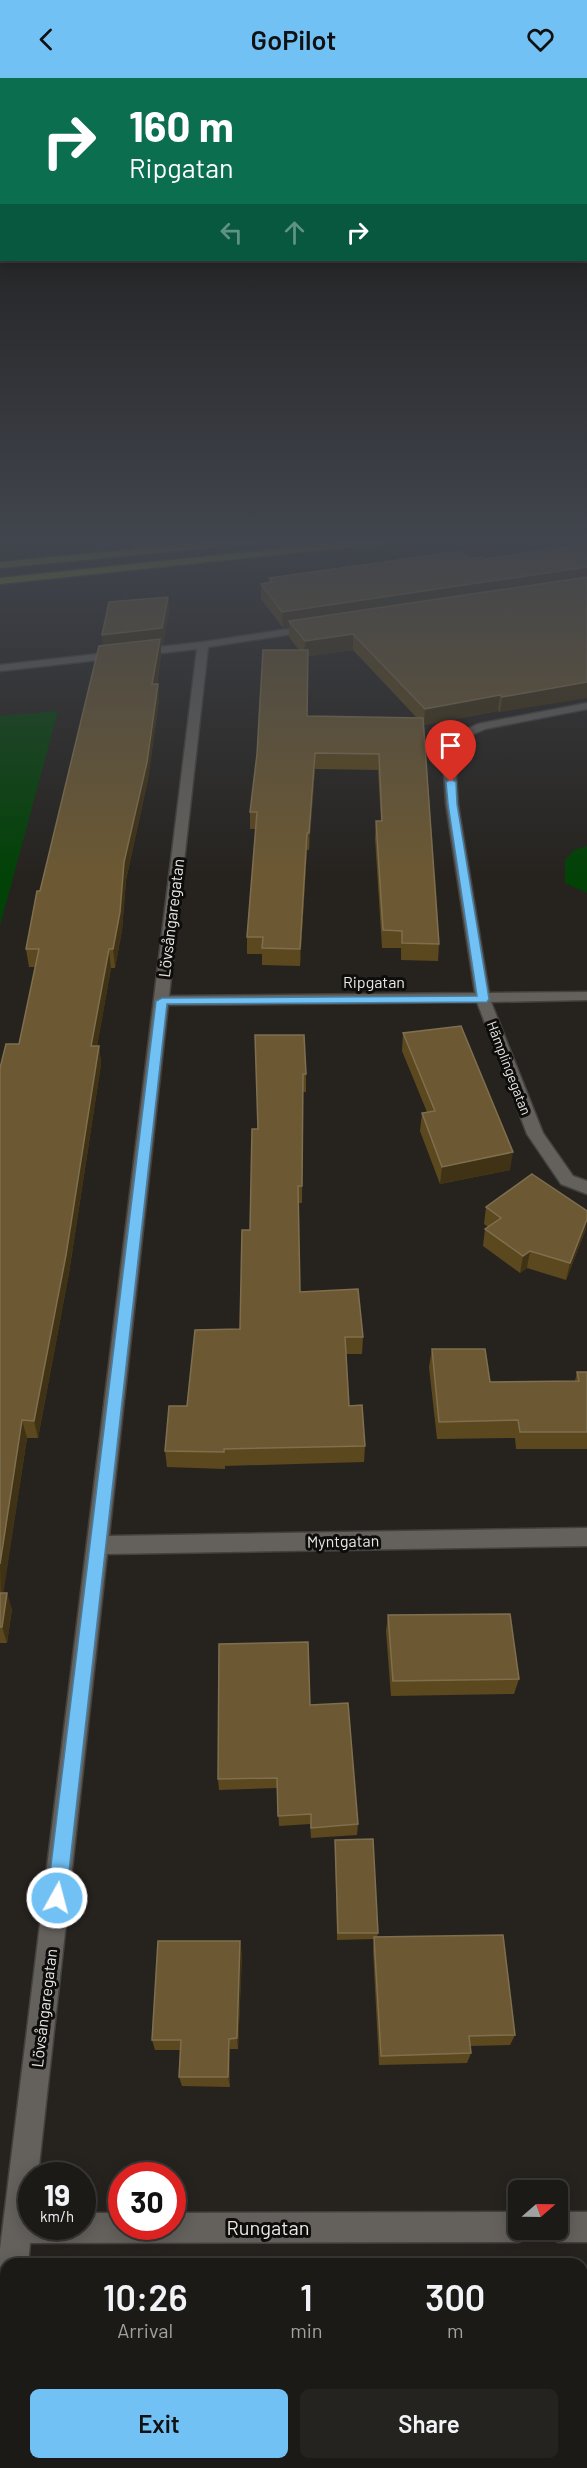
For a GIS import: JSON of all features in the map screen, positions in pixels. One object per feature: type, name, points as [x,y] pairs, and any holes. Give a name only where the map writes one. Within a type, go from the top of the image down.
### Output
[{"type":"street","points":[[0,668],[154,651]]},
{"type":"street","name":"Lövsångaregatan","points":[[26,2162],[202,651]]},
{"type":"street","name":"Hämplingegatan","points":[[587,706],[483,726],[460,735],[449,759],[452,804],[483,999],[535,1134],[567,1180],[587,1188]]},
{"type":"street","name":"Ripgatan","points":[[162,1001],[587,996]]},
{"type":"street","name":"Myntgatan","points":[[98,1545],[587,1537]]},
{"type":"street","name":"Rungatan","points":[[96,2228],[508,2227]]},
{"type":"street","points":[[568,2227],[587,2227]]},
{"type":"street","name":"Lövsångaregatan","points":[[14,2258],[18,2228]]},
{"type":"green space","points":[[58,711],[0,926],[0,716]]},
{"type":"green space","points":[[587,846],[587,893],[565,883],[565,860],[574,850]]},
{"type":"building","points":[[98,651],[158,651],[152,684],[158,684],[147,762],[124,862],[120,912],[113,949],[109,949],[91,1046],[99,1046],[66,1255],[34,1421],[22,1420],[0,1564],[0,1068],[6,1044],[19,1044],[39,949],[26,949],[37,891],[40,891]]},
{"type":"building","points":[[263,651],[308,651],[307,716],[423,718],[439,944],[402,943],[402,931],[383,930],[376,821],[382,821],[379,754],[315,753],[309,833],[307,833],[300,949],[262,948],[263,937],[247,937],[257,812],[250,812],[257,754]]},
{"type":"building","points":[[369,651],[587,651],[587,682],[425,709]]},
{"type":"building","points":[[461,1026],[513,1152],[442,1167],[422,1113],[435,1111],[403,1033]]},
{"type":"building","points":[[255,1035],[304,1035],[306,1074],[303,1074],[302,1186],[298,1186],[300,1292],[358,1289],[363,1337],[345,1337],[349,1406],[362,1405],[365,1446],[224,1449],[224,1452],[165,1451],[169,1406],[187,1406],[195,1330],[240,1329],[242,1230],[250,1230],[252,1129],[258,1129]]},
{"type":"building","points":[[532,1174],[587,1211],[587,1219],[570,1263],[530,1251],[523,1256],[485,1229],[501,1218],[486,1207]]},
{"type":"building","points":[[432,1349],[485,1349],[490,1382],[579,1381],[577,1372],[587,1372],[587,1432],[520,1432],[518,1420],[439,1422]]},
{"type":"building","points":[[0,1593],[7,1593],[2,1627],[0,1627]]},
{"type":"building","points":[[510,1614],[519,1679],[393,1681],[388,1615]]},
{"type":"building","points":[[308,1642],[310,1705],[348,1703],[358,1824],[311,1828],[311,1814],[278,1816],[277,1778],[218,1779],[219,1644]]},
{"type":"building","points":[[373,1839],[378,1933],[338,1933],[335,1840]]},
{"type":"building","points":[[503,1935],[515,2035],[469,2036],[471,2053],[381,2056],[374,1937]]},
{"type":"building","points":[[158,1941],[240,1941],[237,2038],[229,2039],[228,2077],[179,2077],[181,2040],[152,2040]]},
{"type":"route","points":[[57,1898],[162,1001],[483,999],[452,804],[451,782]]}]
